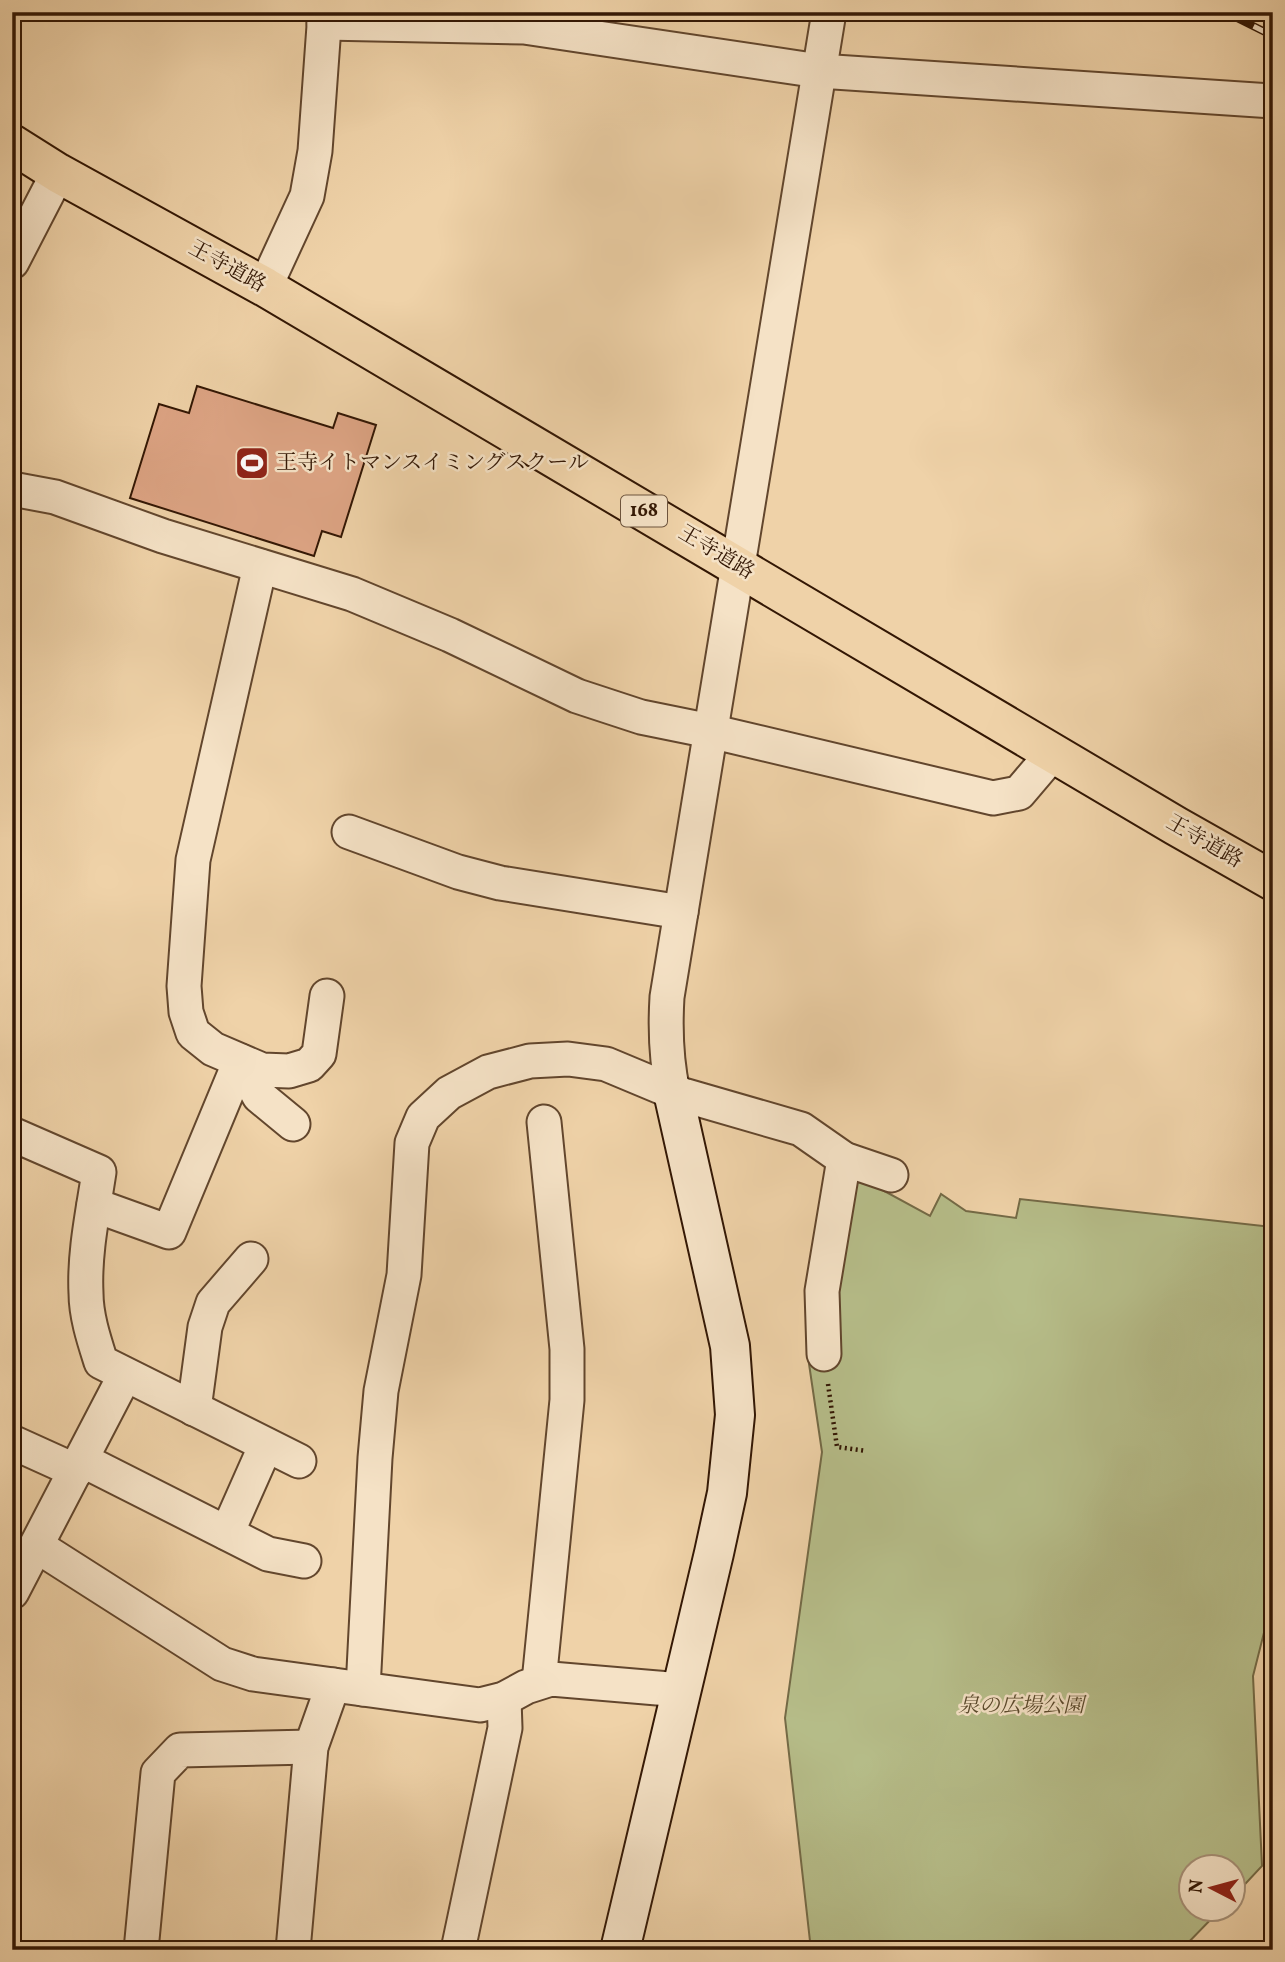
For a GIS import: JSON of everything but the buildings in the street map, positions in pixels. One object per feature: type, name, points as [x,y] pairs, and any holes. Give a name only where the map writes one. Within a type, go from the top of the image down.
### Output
[{"type":"highway","name":"王寺道路","points":[[12,144],[58,173],[265,288],[1273,881]]},
{"type":"street","points":[[620,1950],[727,1493],[735,1415],[730,1346],[668,1067],[665,1033],[667,997],[829,12]]},
{"type":"street","points":[[265,288],[307,196],[315,151],[324,18],[524,27],[819,71],[1273,102]]},
{"type":"street","points":[[12,262],[58,173]]},
{"type":"street","points":[[12,489],[55,497],[163,536],[352,594],[450,635],[577,696],[641,718],[710,731],[993,798],[1019,793],[1053,753]]},
{"type":"street","points":[[260,566],[193,860],[184,986],[186,1012],[193,1033],[213,1049],[262,1070],[289,1070],[309,1065],[319,1054],[327,996]]},
{"type":"street","points":[[349,832],[458,872],[500,883],[681,912]]},
{"type":"street","points":[[293,1950],[311,1747],[348,1687],[382,1391],[404,1275],[412,1143],[423,1117],[449,1093],[488,1072],[530,1060],[568,1059],[606,1065],[673,1092],[801,1129],[844,1159],[891,1175]]},
{"type":"street","points":[[240,1061],[259,1096],[293,1124]]},
{"type":"street","points":[[94,1205],[169,1231],[240,1061]]},
{"type":"street","points":[[539,1682],[567,1400],[566,1349],[544,1122]]},
{"type":"street","points":[[12,1134],[99,1172],[86,1267],[86,1296],[92,1335],[101,1362],[299,1461]]},
{"type":"street","points":[[824,1354],[822,1291],[844,1159]]},
{"type":"street","points":[[194,1409],[205,1327],[213,1303],[251,1258]]},
{"type":"street","points":[[12,1592],[125,1375]]},
{"type":"street","points":[[12,1442],[79,1465],[268,1554],[304,1561]]},
{"type":"street","points":[[227,1533],[265,1445]]},
{"type":"street","points":[[37,1546],[222,1664],[253,1674],[480,1705],[504,1699],[551,1679],[681,1690]]},
{"type":"street","points":[[458,1950],[505,1728],[504,1699]]},
{"type":"street","points":[[141,1950],[158,1773],[180,1750],[311,1747]]},
{"type":"path","points":[[824,1354],[836,1447],[866,1451]]},
{"type":"green space","name":"泉の広場公園","points":[[853,1174],[930,1216],[941,1194],[966,1211],[1016,1218],[1020,1199],[1273,1227],[1273,1597],[1253,1676],[1262,1866],[1246,1883],[1246,1854],[1176,1854],[1176,1924],[1206,1924],[1181,1950],[811,1950],[785,1718],[822,1452],[808,1357],[834,1290]]},
{"type":"railway","points":[[1225,12],[1273,36]]},
{"type":"place","name":"王寺イトマンスイミングスクール","points":[[252,463]]}]
